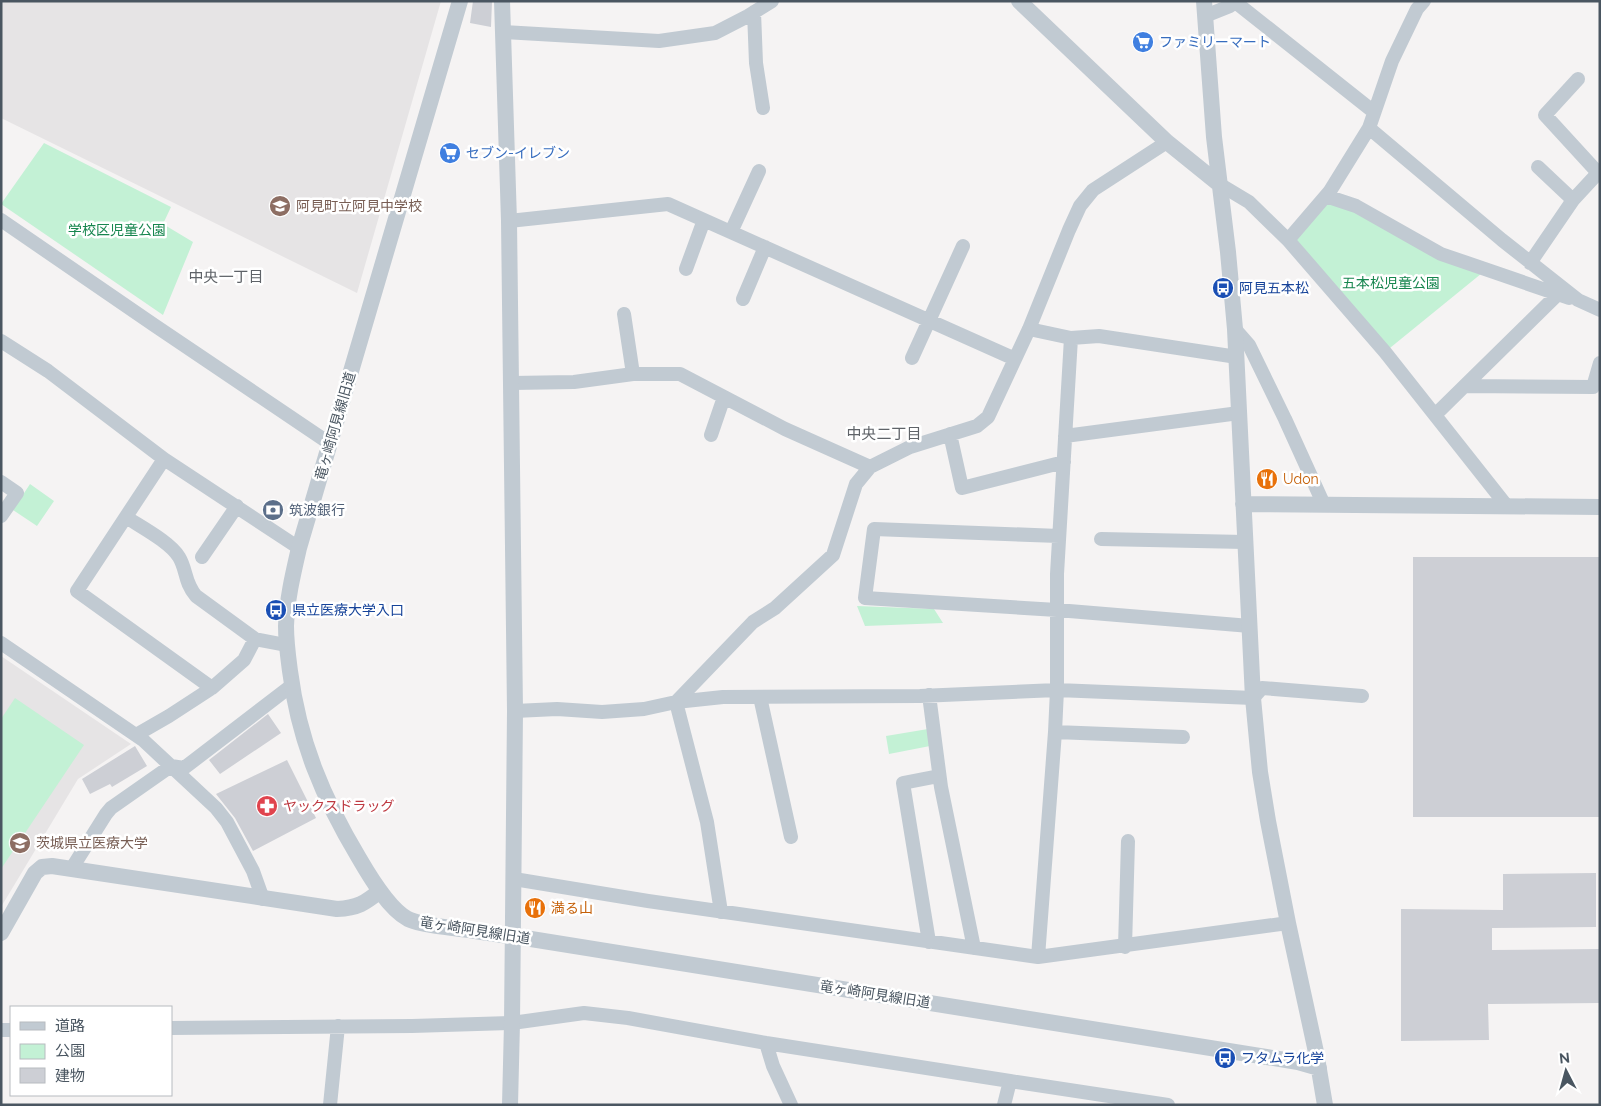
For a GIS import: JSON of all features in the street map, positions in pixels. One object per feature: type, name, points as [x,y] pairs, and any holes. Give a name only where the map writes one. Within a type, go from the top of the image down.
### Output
[{"type":"street","name":"竜ヶ崎阿見線旧道","points":[[460,1],[299,548],[288,604],[286,645],[292,686],[302,735],[315,775],[343,833],[380,891],[392,906],[409,920],[430,924],[1298,1062],[1319,1068]]},
{"type":"street","points":[[502,1],[512,384],[515,711],[510,1105]]},
{"type":"street","points":[[504,32],[659,41],[715,32],[772,1]]},
{"type":"street","points":[[1019,1],[1167,142],[1219,184],[1249,202],[1288,240],[1385,352],[1506,505]]},
{"type":"street","points":[[1325,1105],[1268,822],[1260,772],[1245,542],[1235,329],[1214,137],[1204,9],[1230,6],[1233,1],[1374,112]]},
{"type":"street","points":[[1288,240],[1326,196],[1369,128],[1392,61],[1417,4]]},
{"type":"street","points":[[754,12],[756,63],[763,108]]},
{"type":"street","points":[[1530,262],[1573,200],[1599,174],[1545,115],[1578,79]]},
{"type":"street","points":[[1369,128],[1530,262],[1585,304]]},
{"type":"street","points":[[676,702],[753,622],[775,608],[833,555],[856,484],[870,467],[910,447],[977,426],[988,417],[1029,329],[1080,206],[1093,190],[1167,142]]},
{"type":"street","points":[[1538,167],[1573,200]]},
{"type":"street","points":[[731,232],[759,171]]},
{"type":"street","points":[[1326,196],[1356,206],[1440,254],[1600,310]]},
{"type":"street","points":[[509,221],[668,204],[1015,360]]},
{"type":"street","points":[[1,220],[329,443]]},
{"type":"street","points":[[686,269],[704,220]]},
{"type":"street","points":[[912,358],[963,246]]},
{"type":"street","points":[[743,299],[765,247]]},
{"type":"street","points":[[1435,415],[1558,294]]},
{"type":"street","points":[[624,314],[633,374]]},
{"type":"street","points":[[1029,329],[1071,338],[1099,336],[1237,357]]},
{"type":"street","points":[[1235,329],[1249,344],[1324,504]]},
{"type":"street","points":[[1038,957],[1055,732],[1059,536],[1071,338]]},
{"type":"street","points":[[1,341],[48,371],[164,458],[299,548]]},
{"type":"street","points":[[1465,386],[1593,387],[1600,363]]},
{"type":"street","points":[[512,384],[574,382],[633,374],[680,374],[785,429],[870,467]]},
{"type":"street","points":[[711,435],[724,396]]},
{"type":"street","points":[[1066,436],[1240,414]]},
{"type":"street","points":[[950,434],[962,488],[1064,462]]},
{"type":"street","points":[[164,458],[77,591],[212,688]]},
{"type":"street","points":[[1,482],[17,493],[1,516]]},
{"type":"street","points":[[1243,504],[1600,507]]},
{"type":"street","points":[[202,557],[237,506]]},
{"type":"street","points":[[126,517],[172,548],[180,558],[190,588],[196,596],[255,639],[286,645]]},
{"type":"street","points":[[1059,536],[874,530],[865,598],[1057,610],[1250,626]]},
{"type":"street","points":[[1102,539],[1245,542]]},
{"type":"street","points":[[136,735],[212,688],[244,660],[255,639]]},
{"type":"street","points":[[1,643],[136,735],[216,808],[227,822],[253,871],[263,899]]},
{"type":"street","points":[[72,868],[111,808],[171,766],[184,768],[292,686]]},
{"type":"street","points":[[1254,698],[1262,688],[1362,696]]},
{"type":"street","points":[[515,711],[557,709],[602,712],[644,709],[676,702],[723,697],[929,695],[1057,690],[1254,698]]},
{"type":"street","points":[[929,695],[940,776],[974,948]]},
{"type":"street","points":[[760,697],[791,837]]},
{"type":"street","points":[[676,702],[707,822],[721,912]]},
{"type":"street","points":[[1055,732],[1183,737]]},
{"type":"street","points":[[929,942],[903,783],[940,776]]},
{"type":"street","points":[[1126,947],[1128,841]]},
{"type":"street","points":[[1,933],[35,873],[42,867],[72,868],[337,910],[364,904],[380,891]]},
{"type":"street","points":[[514,879],[721,912],[1038,957],[1126,947],[1288,923]]},
{"type":"street","points":[[172,1028],[412,1026],[512,1023],[584,1013],[602,1014],[766,1043],[1168,1105]]},
{"type":"street","points":[[330,1105],[338,1026]]},
{"type":"street","points":[[766,1043],[773,1066],[791,1105]]},
{"type":"street","points":[[1004,1105],[1010,1082]]},
{"type":"shaded area","name":"阿見町立阿見中学校","points":[[1,1],[441,1],[357,293],[1,118]]},
{"type":"shaded area","name":"茨城県立医療大学","points":[[1,656],[131,744],[78,779],[1,907]]},
{"type":"green space","name":"学校区児童公園","points":[[44,143],[171,207],[163,224],[193,242],[163,315],[1,204]]},
{"type":"green space","name":"五本松児童公園","points":[[1326,196],[1487,269],[1385,352],[1288,240]]},
{"type":"green space","points":[[30,484],[54,501],[37,526],[13,510]]},
{"type":"green space","points":[[857,606],[934,609],[943,623],[865,626]]},
{"type":"green space","points":[[15,698],[84,745],[1,869],[1,719]]},
{"type":"green space","points":[[928,729],[930,746],[889,754],[886,736]]},
{"type":"building","points":[[473,1],[492,1],[491,27],[470,23]]},
{"type":"building","points":[[1413,557],[1600,557],[1600,817],[1413,817]]},
{"type":"building","points":[[268,714],[281,733],[220,774],[209,760]]},
{"type":"building","points":[[135,746],[147,766],[112,787],[110,784],[90,794],[82,779]]},
{"type":"building","name":"ヤックスドラッグ","points":[[287,760],[316,818],[253,851],[235,818],[216,794]]},
{"type":"building","points":[[1596,873],[1596,927],[1492,928],[1492,950],[1600,949],[1600,1003],[1488,1004],[1489,1040],[1401,1041],[1401,909],[1503,910],[1503,874]]},
{"type":"place","name":"ファミリーマート","points":[[1143,42]]},
{"type":"place","name":"セブン-イレブン","points":[[450,153]]},
{"type":"place","name":"阿見町立阿見中学校","points":[[280,206]]},
{"type":"place","name":"阿見五本松","points":[[1223,288]]},
{"type":"place","name":"Udon","points":[[1267,479]]},
{"type":"place","name":"筑波銀行","points":[[273,510]]},
{"type":"place","name":"県立医療大学入口","points":[[276,610]]},
{"type":"place","name":"ヤックスドラッグ","points":[[267,806]]},
{"type":"place","name":"茨城県立医療大学","points":[[20,843]]},
{"type":"place","name":"満る山","points":[[535,908]]},
{"type":"place","name":"フタムラ化学","points":[[1225,1058]]},
{"type":"district","name":"中央一丁目","points":[[226,277]]},
{"type":"district","name":"中央二丁目","points":[[884,434]]}]
